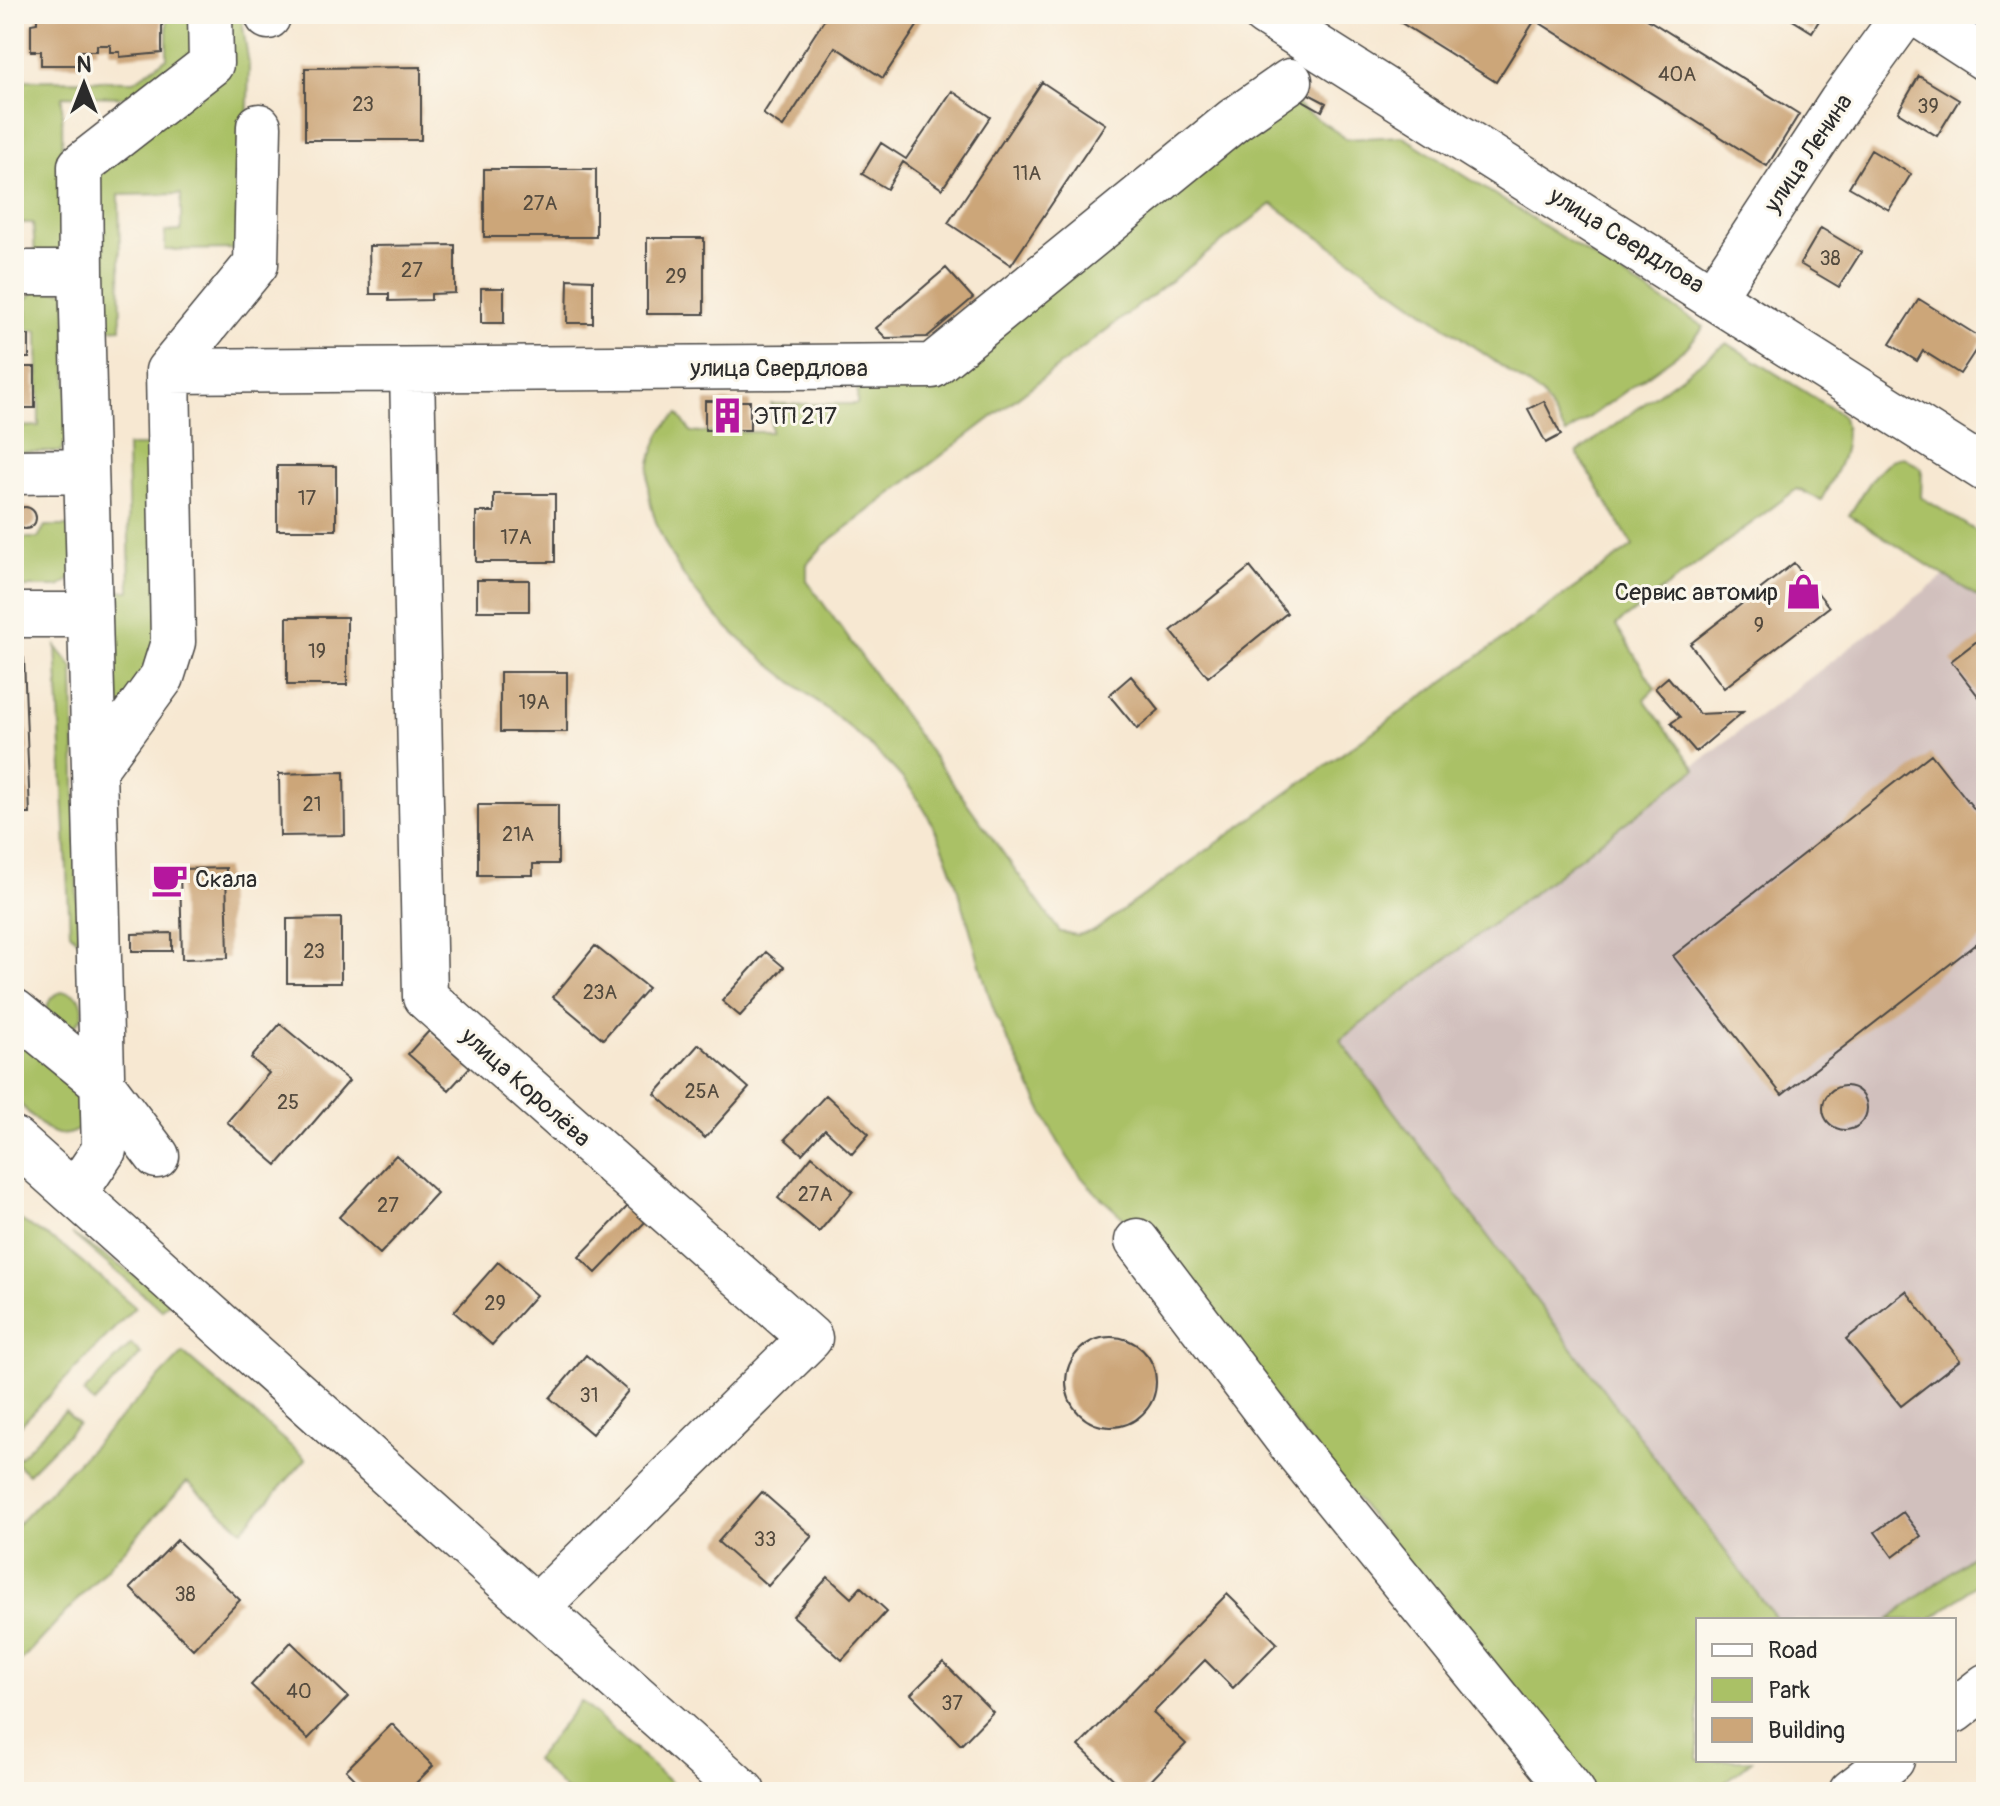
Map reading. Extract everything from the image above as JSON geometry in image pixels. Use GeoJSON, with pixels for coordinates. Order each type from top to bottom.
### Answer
{"type":"FeatureCollection","features":[{"type":"Feature","properties":{"kind":"street"},"geometry":{"type":"LineString","coordinates":[[75,1193],[104,1150],[88,615],[80,166],[211,64],[210,14]]}},
{"type":"Feature","properties":{"kind":"street","name":"улица Свердлова"},"geometry":{"type":"LineString","coordinates":[[1265,14],[1714,295],[1986,470]]}},
{"type":"Feature","properties":{"kind":"street","name":"улица Ленина"},"geometry":{"type":"LineString","coordinates":[[1714,295],[1841,102],[1905,14]]}},
{"type":"Feature","properties":{"kind":"street"},"geometry":{"type":"LineString","coordinates":[[1917,14],[1986,59]]}},
{"type":"Feature","properties":{"kind":"street","name":"улица Свердлова"},"geometry":{"type":"LineString","coordinates":[[168,371],[932,366],[1234,120],[1290,81]]}},
{"type":"Feature","properties":{"kind":"street"},"geometry":{"type":"LineString","coordinates":[[95,769],[162,677],[173,642],[168,371],[256,264],[259,126]]}},
{"type":"Feature","properties":{"kind":"street"},"geometry":{"type":"LineString","coordinates":[[14,273],[81,273]]}},
{"type":"Feature","properties":{"kind":"street","name":"улица Королёва"},"geometry":{"type":"LineString","coordinates":[[412,370],[425,997],[810,1338],[537,1607]]}},
{"type":"Feature","properties":{"kind":"street"},"geometry":{"type":"LineString","coordinates":[[14,472],[86,471]]}},
{"type":"Feature","properties":{"kind":"street"},"geometry":{"type":"LineString","coordinates":[[14,615],[88,615]]}},
{"type":"Feature","properties":{"kind":"street"},"geometry":{"type":"LineString","coordinates":[[14,1011],[100,1081],[157,1156]]}},
{"type":"Feature","properties":{"kind":"street"},"geometry":{"type":"LineString","coordinates":[[17,1148],[75,1193],[743,1792]]}},
{"type":"Feature","properties":{"kind":"street"},"geometry":{"type":"LineString","coordinates":[[1137,1241],[1289,1442],[1573,1792]]}},
{"type":"Feature","properties":{"kind":"street"},"geometry":{"type":"LineString","coordinates":[[1956,1709],[1986,1686]]}},
{"type":"Feature","properties":{"kind":"street"},"geometry":{"type":"LineString","coordinates":[[1851,1792],[1889,1762]]}},
{"type":"Feature","properties":{"kind":"shaded area"},"geometry":{"type":"Polygon","coordinates":[[[1947,574],[1986,579],[1986,1578],[1935,1618],[1767,1618],[1332,1040],[1947,574]]]}},
{"type":"Feature","properties":{"kind":"green space"},"geometry":{"type":"Polygon","coordinates":[[[14,14],[23,14],[24,80],[134,81],[167,58],[167,14],[198,14],[199,52],[144,97],[62,96],[63,260],[35,254],[33,223],[14,223],[14,14]]]}},
{"type":"Feature","properties":{"kind":"green space"},"geometry":{"type":"Polygon","coordinates":[[[227,14],[241,14],[249,65],[244,249],[165,250],[165,232],[181,231],[181,194],[119,195],[121,328],[101,329],[99,174],[227,14]]]}},
{"type":"Feature","properties":{"kind":"green space"},"geometry":{"type":"Polygon","coordinates":[[[1282,95],[1347,139],[1402,136],[1704,327],[1686,348],[1566,434],[1542,395],[1272,204],[824,545],[807,564],[807,581],[1060,932],[1077,935],[1094,931],[1633,546],[1577,453],[1727,343],[1842,415],[1846,437],[1844,448],[1837,470],[1821,500],[1797,489],[1616,625],[1655,688],[1644,699],[1696,769],[1340,1040],[1775,1618],[1696,1618],[1696,1762],[1750,1762],[1713,1792],[1594,1792],[1140,1233],[1100,1197],[1070,1162],[999,1023],[945,851],[914,794],[863,739],[733,633],[679,569],[659,530],[648,486],[655,445],[667,424],[678,414],[691,432],[771,432],[771,404],[857,404],[858,373],[934,371],[1282,95]]]}},
{"type":"Feature","properties":{"kind":"green space"},"geometry":{"type":"Polygon","coordinates":[[[35,291],[66,291],[68,438],[61,452],[14,452],[14,427],[39,426],[38,331],[27,330],[27,299],[35,291]]]}},
{"type":"Feature","properties":{"kind":"green space"},"geometry":{"type":"Polygon","coordinates":[[[127,446],[157,446],[162,639],[124,713],[108,710],[104,590],[130,591],[127,446]]]}},
{"type":"Feature","properties":{"kind":"green space"},"geometry":{"type":"Polygon","coordinates":[[[1904,457],[1922,469],[1921,497],[1986,537],[1986,602],[1849,515],[1879,471],[1895,459],[1904,457]]]}},
{"type":"Feature","properties":{"kind":"green space"},"geometry":{"type":"Polygon","coordinates":[[[45,526],[75,526],[72,578],[59,587],[14,587],[14,538],[38,538],[45,526]]]}},
{"type":"Feature","properties":{"kind":"green space"},"geometry":{"type":"Polygon","coordinates":[[[56,646],[73,668],[78,941],[70,932],[56,646]]]}},
{"type":"Feature","properties":{"kind":"green space"},"geometry":{"type":"Polygon","coordinates":[[[65,992],[78,997],[83,1010],[78,1023],[65,1028],[52,1023],[47,1010],[52,997],[65,992]]]}},
{"type":"Feature","properties":{"kind":"green space"},"geometry":{"type":"Polygon","coordinates":[[[14,1034],[80,1081],[83,1126],[73,1133],[54,1133],[14,1098],[14,1034]]]}},
{"type":"Feature","properties":{"kind":"green space"},"geometry":{"type":"Polygon","coordinates":[[[14,1216],[66,1248],[135,1307],[14,1432],[14,1216]]]}},
{"type":"Feature","properties":{"kind":"green space"},"geometry":{"type":"Polygon","coordinates":[[[72,1234],[171,1300],[162,1310],[72,1234]]]}},
{"type":"Feature","properties":{"kind":"green space"},"geometry":{"type":"Polygon","coordinates":[[[131,1344],[141,1354],[94,1403],[83,1393],[131,1344]]]}},
{"type":"Feature","properties":{"kind":"green space"},"geometry":{"type":"Polygon","coordinates":[[[183,1353],[306,1459],[242,1530],[187,1482],[14,1668],[14,1528],[183,1353]]]}},
{"type":"Feature","properties":{"kind":"green space"},"geometry":{"type":"Polygon","coordinates":[[[65,1411],[78,1424],[28,1474],[15,1462],[65,1411]]]}},
{"type":"Feature","properties":{"kind":"green space"},"geometry":{"type":"Polygon","coordinates":[[[1986,1545],[1986,1577],[1933,1618],[1891,1618],[1986,1545]]]}},
{"type":"Feature","properties":{"kind":"green space"},"geometry":{"type":"Polygon","coordinates":[[[581,1701],[681,1792],[567,1792],[535,1760],[581,1701]]]}},
{"type":"Feature","properties":{"kind":"building"},"geometry":{"type":"Polygon","coordinates":[[[37,14],[162,14],[162,53],[120,57],[120,52],[110,52],[110,45],[97,45],[97,51],[80,51],[80,65],[41,65],[41,51],[31,51],[31,24],[37,23],[37,14]]]}},
{"type":"Feature","properties":{"kind":"building"},"geometry":{"type":"Polygon","coordinates":[[[828,14],[925,14],[883,78],[835,47],[783,127],[763,114],[828,14]]]}},
{"type":"Feature","properties":{"kind":"building"},"geometry":{"type":"Polygon","coordinates":[[[1387,14],[1639,14],[1799,114],[1767,166],[1535,20],[1496,82],[1387,14]]]}},
{"type":"Feature","properties":{"kind":"building"},"geometry":{"type":"Polygon","coordinates":[[[1783,14],[1823,14],[1812,32],[1783,14]]]}},
{"type":"Feature","properties":{"kind":"building"},"geometry":{"type":"Polygon","coordinates":[[[1970,14],[1986,14],[1986,23],[1970,14]]]}},
{"type":"Feature","properties":{"kind":"building"},"geometry":{"type":"Polygon","coordinates":[[[421,67],[421,140],[305,140],[305,68],[421,67]]]}},
{"type":"Feature","properties":{"kind":"building"},"geometry":{"type":"Polygon","coordinates":[[[1919,76],[1959,100],[1937,136],[1898,112],[1919,76]]]}},
{"type":"Feature","properties":{"kind":"building"},"geometry":{"type":"Polygon","coordinates":[[[1042,82],[1105,124],[1011,265],[948,223],[1042,82]]]}},
{"type":"Feature","properties":{"kind":"building"},"geometry":{"type":"Polygon","coordinates":[[[952,91],[990,117],[942,189],[903,162],[887,189],[862,174],[881,143],[906,159],[952,91]]]}},
{"type":"Feature","properties":{"kind":"building"},"geometry":{"type":"Polygon","coordinates":[[[1303,91],[1326,103],[1322,111],[1299,98],[1303,91]]]}},
{"type":"Feature","properties":{"kind":"building"},"geometry":{"type":"Polygon","coordinates":[[[1871,150],[1911,174],[1889,210],[1849,187],[1871,150]]]}},
{"type":"Feature","properties":{"kind":"building"},"geometry":{"type":"Polygon","coordinates":[[[484,169],[596,169],[596,237],[484,237],[484,169]]]}},
{"type":"Feature","properties":{"kind":"building"},"geometry":{"type":"Polygon","coordinates":[[[1821,228],[1861,252],[1839,287],[1800,264],[1821,228]]]}},
{"type":"Feature","properties":{"kind":"building"},"geometry":{"type":"Polygon","coordinates":[[[647,238],[704,238],[704,314],[647,314],[647,238]]]}},
{"type":"Feature","properties":{"kind":"building"},"geometry":{"type":"Polygon","coordinates":[[[455,245],[455,293],[431,294],[431,300],[389,301],[389,294],[370,294],[369,246],[455,245]]]}},
{"type":"Feature","properties":{"kind":"building"},"geometry":{"type":"Polygon","coordinates":[[[946,268],[973,298],[927,337],[886,338],[876,328],[946,268]]]}},
{"type":"Feature","properties":{"kind":"building"},"geometry":{"type":"Polygon","coordinates":[[[568,279],[593,280],[593,323],[567,323],[568,279]]]}},
{"type":"Feature","properties":{"kind":"building"},"geometry":{"type":"Polygon","coordinates":[[[481,288],[504,288],[504,323],[481,323],[481,288]]]}},
{"type":"Feature","properties":{"kind":"building"},"geometry":{"type":"Polygon","coordinates":[[[1919,299],[1983,339],[1960,374],[1923,351],[1917,361],[1890,344],[1919,299]]]}},
{"type":"Feature","properties":{"kind":"building"},"geometry":{"type":"Polygon","coordinates":[[[14,302],[19,302],[19,328],[14,328],[14,302]]]}},
{"type":"Feature","properties":{"kind":"building"},"geometry":{"type":"Polygon","coordinates":[[[14,335],[29,335],[29,358],[14,358],[14,335]]]}},
{"type":"Feature","properties":{"kind":"building"},"geometry":{"type":"Polygon","coordinates":[[[14,367],[35,367],[35,408],[18,408],[18,414],[14,414],[14,367]]]}},
{"type":"Feature","properties":{"kind":"building","name":"ЭТП 217"},"geometry":{"type":"Polygon","coordinates":[[[705,401],[750,401],[750,430],[705,430],[705,401]]]}},
{"type":"Feature","properties":{"kind":"building"},"geometry":{"type":"Polygon","coordinates":[[[1544,401],[1561,435],[1546,443],[1528,409],[1544,401]]]}},
{"type":"Feature","properties":{"kind":"building"},"geometry":{"type":"Polygon","coordinates":[[[277,466],[336,466],[336,530],[277,530],[277,466]]]}},
{"type":"Feature","properties":{"kind":"building"},"geometry":{"type":"Polygon","coordinates":[[[494,494],[555,494],[555,562],[476,562],[476,512],[494,512],[494,494]]]}},
{"type":"Feature","properties":{"kind":"building"},"geometry":{"type":"Polygon","coordinates":[[[21,507],[29,507],[36,518],[29,529],[21,529],[14,522],[14,514],[21,507]]]}},
{"type":"Feature","properties":{"kind":"building"},"geometry":{"type":"Polygon","coordinates":[[[1794,563],[1829,607],[1724,688],[1690,644],[1794,563]]]}},
{"type":"Feature","properties":{"kind":"building"},"geometry":{"type":"Polygon","coordinates":[[[1250,567],[1287,613],[1208,677],[1171,631],[1250,567]]]}},
{"type":"Feature","properties":{"kind":"building"},"geometry":{"type":"Polygon","coordinates":[[[477,580],[529,580],[529,611],[477,611],[477,580]]]}},
{"type":"Feature","properties":{"kind":"building"},"geometry":{"type":"Polygon","coordinates":[[[287,617],[347,617],[347,685],[287,685],[287,617]]]}},
{"type":"Feature","properties":{"kind":"building"},"geometry":{"type":"Polygon","coordinates":[[[1981,638],[1986,644],[1986,706],[1951,661],[1981,638]]]}},
{"type":"Feature","properties":{"kind":"building"},"geometry":{"type":"Polygon","coordinates":[[[24,658],[30,814],[14,814],[14,659],[24,658]]]}},
{"type":"Feature","properties":{"kind":"building"},"geometry":{"type":"Polygon","coordinates":[[[500,672],[567,672],[567,732],[500,732],[500,672]]]}},
{"type":"Feature","properties":{"kind":"building"},"geometry":{"type":"Polygon","coordinates":[[[1131,676],[1159,710],[1137,729],[1109,695],[1131,676]]]}},
{"type":"Feature","properties":{"kind":"building"},"geometry":{"type":"Polygon","coordinates":[[[1668,677],[1699,714],[1743,712],[1696,752],[1671,723],[1680,717],[1655,688],[1668,677]]]}},
{"type":"Feature","properties":{"kind":"building"},"geometry":{"type":"Polygon","coordinates":[[[1931,754],[1986,824],[1986,936],[1782,1095],[1673,956],[1931,754]]]}},
{"type":"Feature","properties":{"kind":"building"},"geometry":{"type":"Polygon","coordinates":[[[344,772],[345,835],[280,836],[279,774],[344,772]]]}},
{"type":"Feature","properties":{"kind":"building"},"geometry":{"type":"Polygon","coordinates":[[[478,805],[558,805],[558,864],[533,864],[533,875],[478,875],[478,805]]]}},
{"type":"Feature","properties":{"kind":"building"},"geometry":{"type":"Polygon","coordinates":[[[226,868],[228,958],[182,959],[180,869],[226,868]]]}},
{"type":"Feature","properties":{"kind":"building"},"geometry":{"type":"Polygon","coordinates":[[[341,918],[341,983],[287,983],[287,919],[341,918]]]}},
{"type":"Feature","properties":{"kind":"building"},"geometry":{"type":"Polygon","coordinates":[[[172,933],[172,951],[132,951],[132,934],[172,933]]]}},
{"type":"Feature","properties":{"kind":"building"},"geometry":{"type":"Polygon","coordinates":[[[595,946],[648,988],[603,1039],[553,997],[595,946]]]}},
{"type":"Feature","properties":{"kind":"building"},"geometry":{"type":"Polygon","coordinates":[[[766,952],[784,967],[740,1016],[722,1001],[766,952]]]}},
{"type":"Feature","properties":{"kind":"building"},"geometry":{"type":"Polygon","coordinates":[[[280,1024],[349,1081],[277,1165],[227,1122],[269,1073],[251,1058],[280,1024]]]}},
{"type":"Feature","properties":{"kind":"building"},"geometry":{"type":"Polygon","coordinates":[[[429,1031],[470,1067],[449,1090],[408,1054],[429,1031]]]}},
{"type":"Feature","properties":{"kind":"building"},"geometry":{"type":"Polygon","coordinates":[[[699,1044],[749,1088],[705,1138],[655,1094],[699,1044]]]}},
{"type":"Feature","properties":{"kind":"building"},"geometry":{"type":"Polygon","coordinates":[[[1845,1086],[1861,1092],[1867,1108],[1861,1124],[1845,1130],[1829,1124],[1823,1108],[1829,1092],[1845,1086]]]}},
{"type":"Feature","properties":{"kind":"building"},"geometry":{"type":"Polygon","coordinates":[[[826,1095],[869,1134],[852,1154],[825,1129],[802,1154],[785,1139],[826,1095]]]}},
{"type":"Feature","properties":{"kind":"building"},"geometry":{"type":"Polygon","coordinates":[[[396,1155],[437,1193],[380,1254],[339,1217],[396,1155]]]}},
{"type":"Feature","properties":{"kind":"building"},"geometry":{"type":"Polygon","coordinates":[[[812,1156],[853,1191],[819,1232],[778,1198],[812,1156]]]}},
{"type":"Feature","properties":{"kind":"building"},"geometry":{"type":"Polygon","coordinates":[[[628,1206],[645,1222],[596,1273],[579,1257],[628,1206]]]}},
{"type":"Feature","properties":{"kind":"building"},"geometry":{"type":"Polygon","coordinates":[[[498,1262],[536,1295],[492,1345],[454,1312],[498,1262]]]}},
{"type":"Feature","properties":{"kind":"building"},"geometry":{"type":"Polygon","coordinates":[[[1906,1291],[1960,1360],[1901,1406],[1846,1339],[1906,1291]]]}},
{"type":"Feature","properties":{"kind":"building"},"geometry":{"type":"Polygon","coordinates":[[[1111,1337],[1128,1340],[1143,1350],[1153,1365],[1156,1382],[1153,1399],[1143,1414],[1128,1424],[1111,1427],[1094,1424],[1079,1414],[1069,1399],[1066,1382],[1069,1365],[1079,1350],[1094,1340],[1111,1337]]]}},
{"type":"Feature","properties":{"kind":"building"},"geometry":{"type":"Polygon","coordinates":[[[586,1355],[628,1391],[592,1434],[550,1398],[586,1355]]]}},
{"type":"Feature","properties":{"kind":"building"},"geometry":{"type":"Polygon","coordinates":[[[762,1492],[812,1536],[768,1586],[718,1542],[762,1492]]]}},
{"type":"Feature","properties":{"kind":"building"},"geometry":{"type":"Polygon","coordinates":[[[1903,1512],[1921,1536],[1893,1557],[1875,1532],[1903,1512]]]}},
{"type":"Feature","properties":{"kind":"building"},"geometry":{"type":"Polygon","coordinates":[[[177,1540],[240,1600],[193,1649],[130,1588],[177,1540]]]}},
{"type":"Feature","properties":{"kind":"building"},"geometry":{"type":"Polygon","coordinates":[[[828,1577],[851,1598],[861,1587],[887,1611],[842,1660],[793,1616],[828,1577]]]}},
{"type":"Feature","properties":{"kind":"building"},"geometry":{"type":"Polygon","coordinates":[[[1227,1594],[1277,1643],[1233,1688],[1205,1660],[1153,1713],[1186,1744],[1140,1792],[1127,1792],[1079,1746],[1227,1594]]]}},
{"type":"Feature","properties":{"kind":"building"},"geometry":{"type":"Polygon","coordinates":[[[291,1642],[348,1697],[308,1739],[251,1685],[291,1642]]]}},
{"type":"Feature","properties":{"kind":"building"},"geometry":{"type":"Polygon","coordinates":[[[943,1662],[993,1712],[961,1745],[911,1694],[943,1662]]]}},
{"type":"Feature","properties":{"kind":"building"},"geometry":{"type":"Polygon","coordinates":[[[392,1724],[433,1766],[407,1792],[368,1792],[346,1770],[392,1724]]]}},
{"type":"Feature","properties":{"kind":"place","name":"ЭТП 217"},"geometry":{"type":"Point","coordinates":[728,416]}},
{"type":"Feature","properties":{"kind":"place","name":"Сервис автомир"},"geometry":{"type":"Point","coordinates":[1804,592]}},
{"type":"Feature","properties":{"kind":"place","name":"Скала"},"geometry":{"type":"Point","coordinates":[169,879]}}]}
